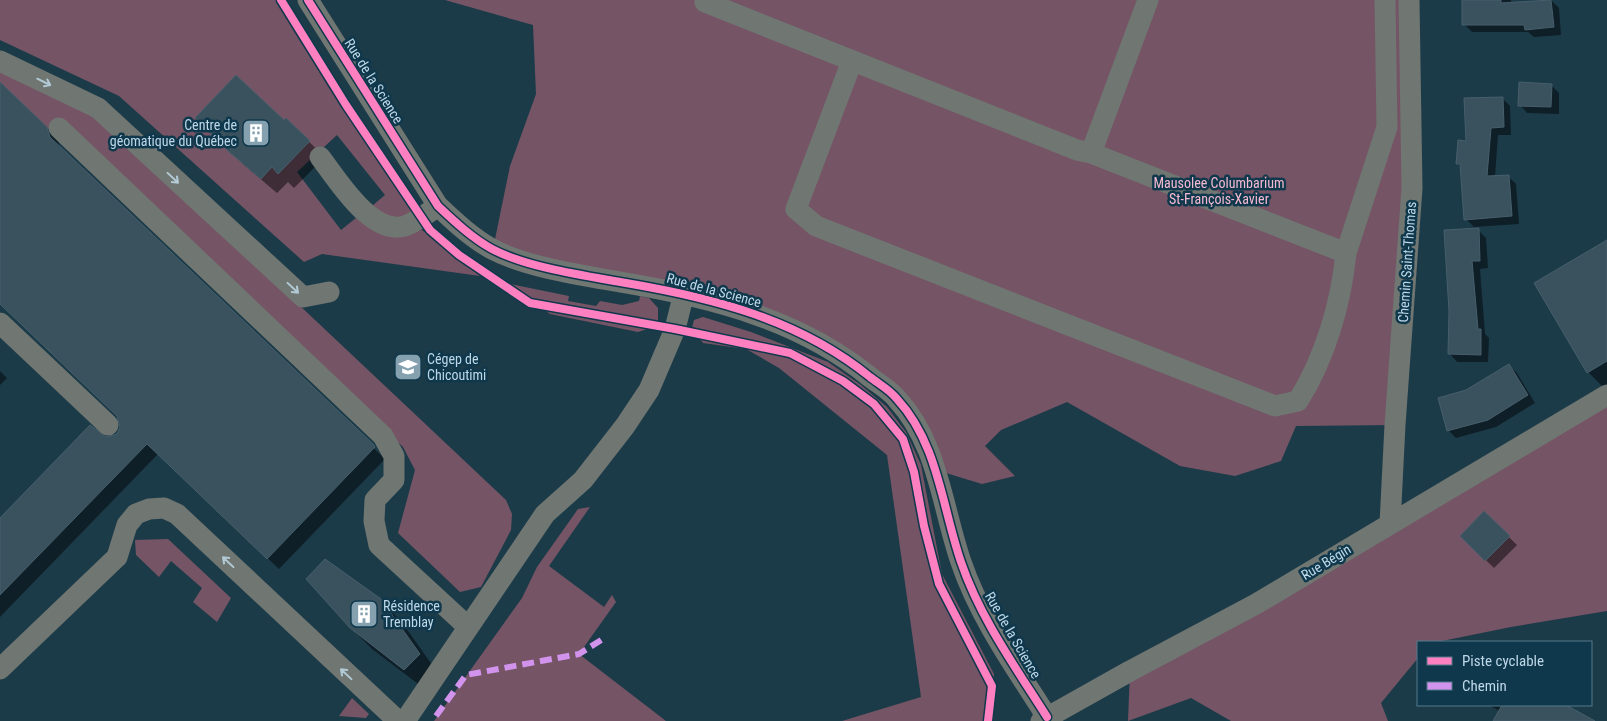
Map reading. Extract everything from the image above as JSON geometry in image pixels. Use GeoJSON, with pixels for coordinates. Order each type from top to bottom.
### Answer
{"type":"FeatureCollection","features":[{"type":"Feature","properties":{"kind":"street","name":"Rue de la Science"},"geometry":{"type":"LineString","coordinates":[[308,0],[438,206],[462,229],[493,250],[535,264],[593,277],[684,293],[751,311],[806,335],[855,365],[897,398],[921,432],[936,470],[961,564],[987,621],[1044,719]]}},
{"type":"Feature","properties":{"kind":"street"},"geometry":{"type":"LineString","coordinates":[[1091,153],[1148,0]]}},
{"type":"Feature","properties":{"kind":"street"},"geometry":{"type":"LineString","coordinates":[[852,61],[796,208],[816,226],[1274,406],[1298,402],[1314,374],[1342,286],[1346,253],[1387,127],[1385,0]]}},
{"type":"Feature","properties":{"kind":"street","name":"Chemin Saint-Thomas"},"geometry":{"type":"LineString","coordinates":[[1390,524],[1412,188],[1409,0]]}},
{"type":"Feature","properties":{"kind":"street"},"geometry":{"type":"LineString","coordinates":[[705,2],[1077,150],[1091,153],[1346,253]]}},
{"type":"Feature","properties":{"kind":"street"},"geometry":{"type":"LineString","coordinates":[[0,61],[98,108],[303,297],[329,292]]}},
{"type":"Feature","properties":{"kind":"street"},"geometry":{"type":"LineString","coordinates":[[59,128],[383,436],[394,456],[394,480],[375,500],[374,521],[378,545],[467,626]]}},
{"type":"Feature","properties":{"kind":"street"},"geometry":{"type":"LineString","coordinates":[[320,157],[360,207],[371,218],[382,224],[394,227],[404,226],[438,206]]}},
{"type":"Feature","properties":{"kind":"street"},"geometry":{"type":"LineString","coordinates":[[405,721],[467,626],[545,514],[583,480],[625,426],[649,390],[675,329],[684,293]]}},
{"type":"Feature","properties":{"kind":"street"},"geometry":{"type":"LineString","coordinates":[[0,323],[108,425]]}},
{"type":"Feature","properties":{"kind":"street","name":"Rue Bégin"},"geometry":{"type":"LineString","coordinates":[[1044,719],[1256,604],[1607,395]]}},
{"type":"Feature","properties":{"kind":"street"},"geometry":{"type":"LineString","coordinates":[[0,669],[117,557],[127,525],[136,514],[149,509],[164,508],[177,514],[390,714]]}},
{"type":"Feature","properties":{"kind":"green space"},"geometry":{"type":"Polygon","coordinates":[[[0,0],[281,0],[416,209],[406,217],[392,220],[372,206],[385,195],[337,135],[297,172],[341,230],[356,218],[372,229],[387,233],[422,230],[480,276],[322,254],[304,262],[119,96],[0,40],[0,0]]]}},
{"type":"Feature","properties":{"kind":"green space","name":"Mausolee Columbarium St-François-Xavier"},"geometry":{"type":"Polygon","coordinates":[[[445,0],[1409,0],[1395,425],[1296,426],[1281,461],[1235,476],[1180,466],[1067,402],[1001,430],[985,446],[1015,476],[982,484],[936,470],[897,398],[806,335],[493,249],[510,166],[536,94],[533,25],[445,0]]]}},
{"type":"Feature","properties":{"kind":"green space"},"geometry":{"type":"Polygon","coordinates":[[[0,72],[105,122],[506,500],[512,514],[511,530],[481,587],[460,592],[398,533],[415,470],[403,447],[59,118],[48,129],[0,83],[0,72]]]}},
{"type":"Feature","properties":{"kind":"green space"},"geometry":{"type":"Polygon","coordinates":[[[510,284],[569,296],[568,301],[596,306],[600,301],[622,305],[639,301],[640,296],[649,298],[658,308],[658,322],[650,328],[638,332],[550,314],[510,284]]]}},
{"type":"Feature","properties":{"kind":"green space"},"geometry":{"type":"Polygon","coordinates":[[[703,317],[751,332],[828,362],[861,385],[887,407],[906,432],[921,465],[942,574],[994,674],[988,721],[842,721],[921,697],[887,455],[779,368],[746,349],[703,343],[692,328],[694,320],[703,317]]]}},
{"type":"Feature","properties":{"kind":"green space"},"geometry":{"type":"Polygon","coordinates":[[[1607,395],[1607,611],[1442,641],[1417,641],[1417,659],[1381,703],[1388,721],[1231,721],[1191,698],[1128,721],[1130,671],[1607,395]]]}},
{"type":"Feature","properties":{"kind":"green space"},"geometry":{"type":"Polygon","coordinates":[[[590,507],[549,566],[604,607],[612,595],[616,602],[579,654],[666,721],[434,721],[522,598],[537,567],[578,509],[590,507]]]}},
{"type":"Feature","properties":{"kind":"green space"},"geometry":{"type":"Polygon","coordinates":[[[168,539],[231,598],[217,622],[193,602],[202,588],[171,561],[159,577],[136,555],[135,540],[168,539]]]}},
{"type":"Feature","properties":{"kind":"green space"},"geometry":{"type":"Polygon","coordinates":[[[352,698],[369,714],[366,718],[339,716],[352,698]]]}},
{"type":"Feature","properties":{"kind":"building"},"geometry":{"type":"Polygon","coordinates":[[[1462,0],[1501,0],[1501,3],[1551,0],[1554,27],[1525,30],[1524,25],[1462,25],[1462,0]]]}},
{"type":"Feature","properties":{"kind":"building","name":"Centre de géomatique du Québec"},"geometry":{"type":"Polygon","coordinates":[[[236,75],[284,120],[286,118],[310,141],[278,174],[272,167],[261,179],[228,151],[195,118],[236,75]]]}},
{"type":"Feature","properties":{"kind":"building"},"geometry":{"type":"Polygon","coordinates":[[[0,82],[47,127],[50,137],[375,447],[267,559],[147,444],[0,595],[0,518],[90,425],[106,437],[117,434],[120,427],[117,416],[0,304],[0,82]]]}},
{"type":"Feature","properties":{"kind":"building"},"geometry":{"type":"Polygon","coordinates":[[[1519,82],[1552,84],[1551,107],[1518,106],[1519,82]]]}},
{"type":"Feature","properties":{"kind":"building"},"geometry":{"type":"Polygon","coordinates":[[[1503,97],[1504,127],[1491,128],[1487,176],[1509,175],[1512,216],[1464,220],[1460,164],[1456,164],[1458,140],[1466,141],[1464,98],[1503,97]]]}},
{"type":"Feature","properties":{"kind":"building"},"geometry":{"type":"Polygon","coordinates":[[[1479,228],[1480,261],[1472,261],[1478,329],[1481,329],[1481,355],[1448,354],[1449,311],[1444,230],[1479,228]]]}},
{"type":"Feature","properties":{"kind":"building"},"geometry":{"type":"Polygon","coordinates":[[[1607,240],[1607,361],[1587,373],[1534,283],[1607,240]]]}},
{"type":"Feature","properties":{"kind":"building"},"geometry":{"type":"Polygon","coordinates":[[[1509,364],[1528,395],[1488,420],[1447,431],[1438,398],[1466,390],[1509,364]]]}},
{"type":"Feature","properties":{"kind":"building"},"geometry":{"type":"Polygon","coordinates":[[[1484,511],[1510,536],[1485,561],[1460,536],[1484,511]]]}},
{"type":"Feature","properties":{"kind":"building","name":"Résidence Tremblay"},"geometry":{"type":"Polygon","coordinates":[[[325,559],[381,599],[420,654],[404,670],[350,628],[306,579],[325,559]]]}},
{"type":"Feature","properties":{"kind":"building"},"geometry":{"type":"Polygon","coordinates":[[[1501,706],[1568,706],[1595,721],[1493,721],[1501,706]]]}},
{"type":"Feature","properties":{"kind":"marked path"},"geometry":{"type":"LineString","coordinates":[[436,716],[466,675],[579,654],[606,637]]}},
{"type":"Feature","properties":{"kind":"cycle path"},"geometry":{"type":"LineString","coordinates":[[281,0],[346,105],[430,230],[459,255],[530,303],[675,329],[790,353],[843,381],[874,404],[903,439],[914,472],[924,526],[939,584],[992,686],[988,721]]}},
{"type":"Feature","properties":{"kind":"cycle path"},"geometry":{"type":"LineString","coordinates":[[308,0],[438,206],[478,240],[506,256],[540,266],[691,296],[755,314],[815,340],[843,357],[894,396],[911,416],[922,435],[937,476],[954,541],[978,603],[988,623],[1047,717]]}},
{"type":"Feature","properties":{"kind":"place","name":"Centre de géomatique du Québec"},"geometry":{"type":"Point","coordinates":[256,133]}},
{"type":"Feature","properties":{"kind":"place","name":"Cégep de Chicoutimi"},"geometry":{"type":"Point","coordinates":[408,367]}},
{"type":"Feature","properties":{"kind":"place","name":"Résidence Tremblay"},"geometry":{"type":"Point","coordinates":[364,614]}}]}
